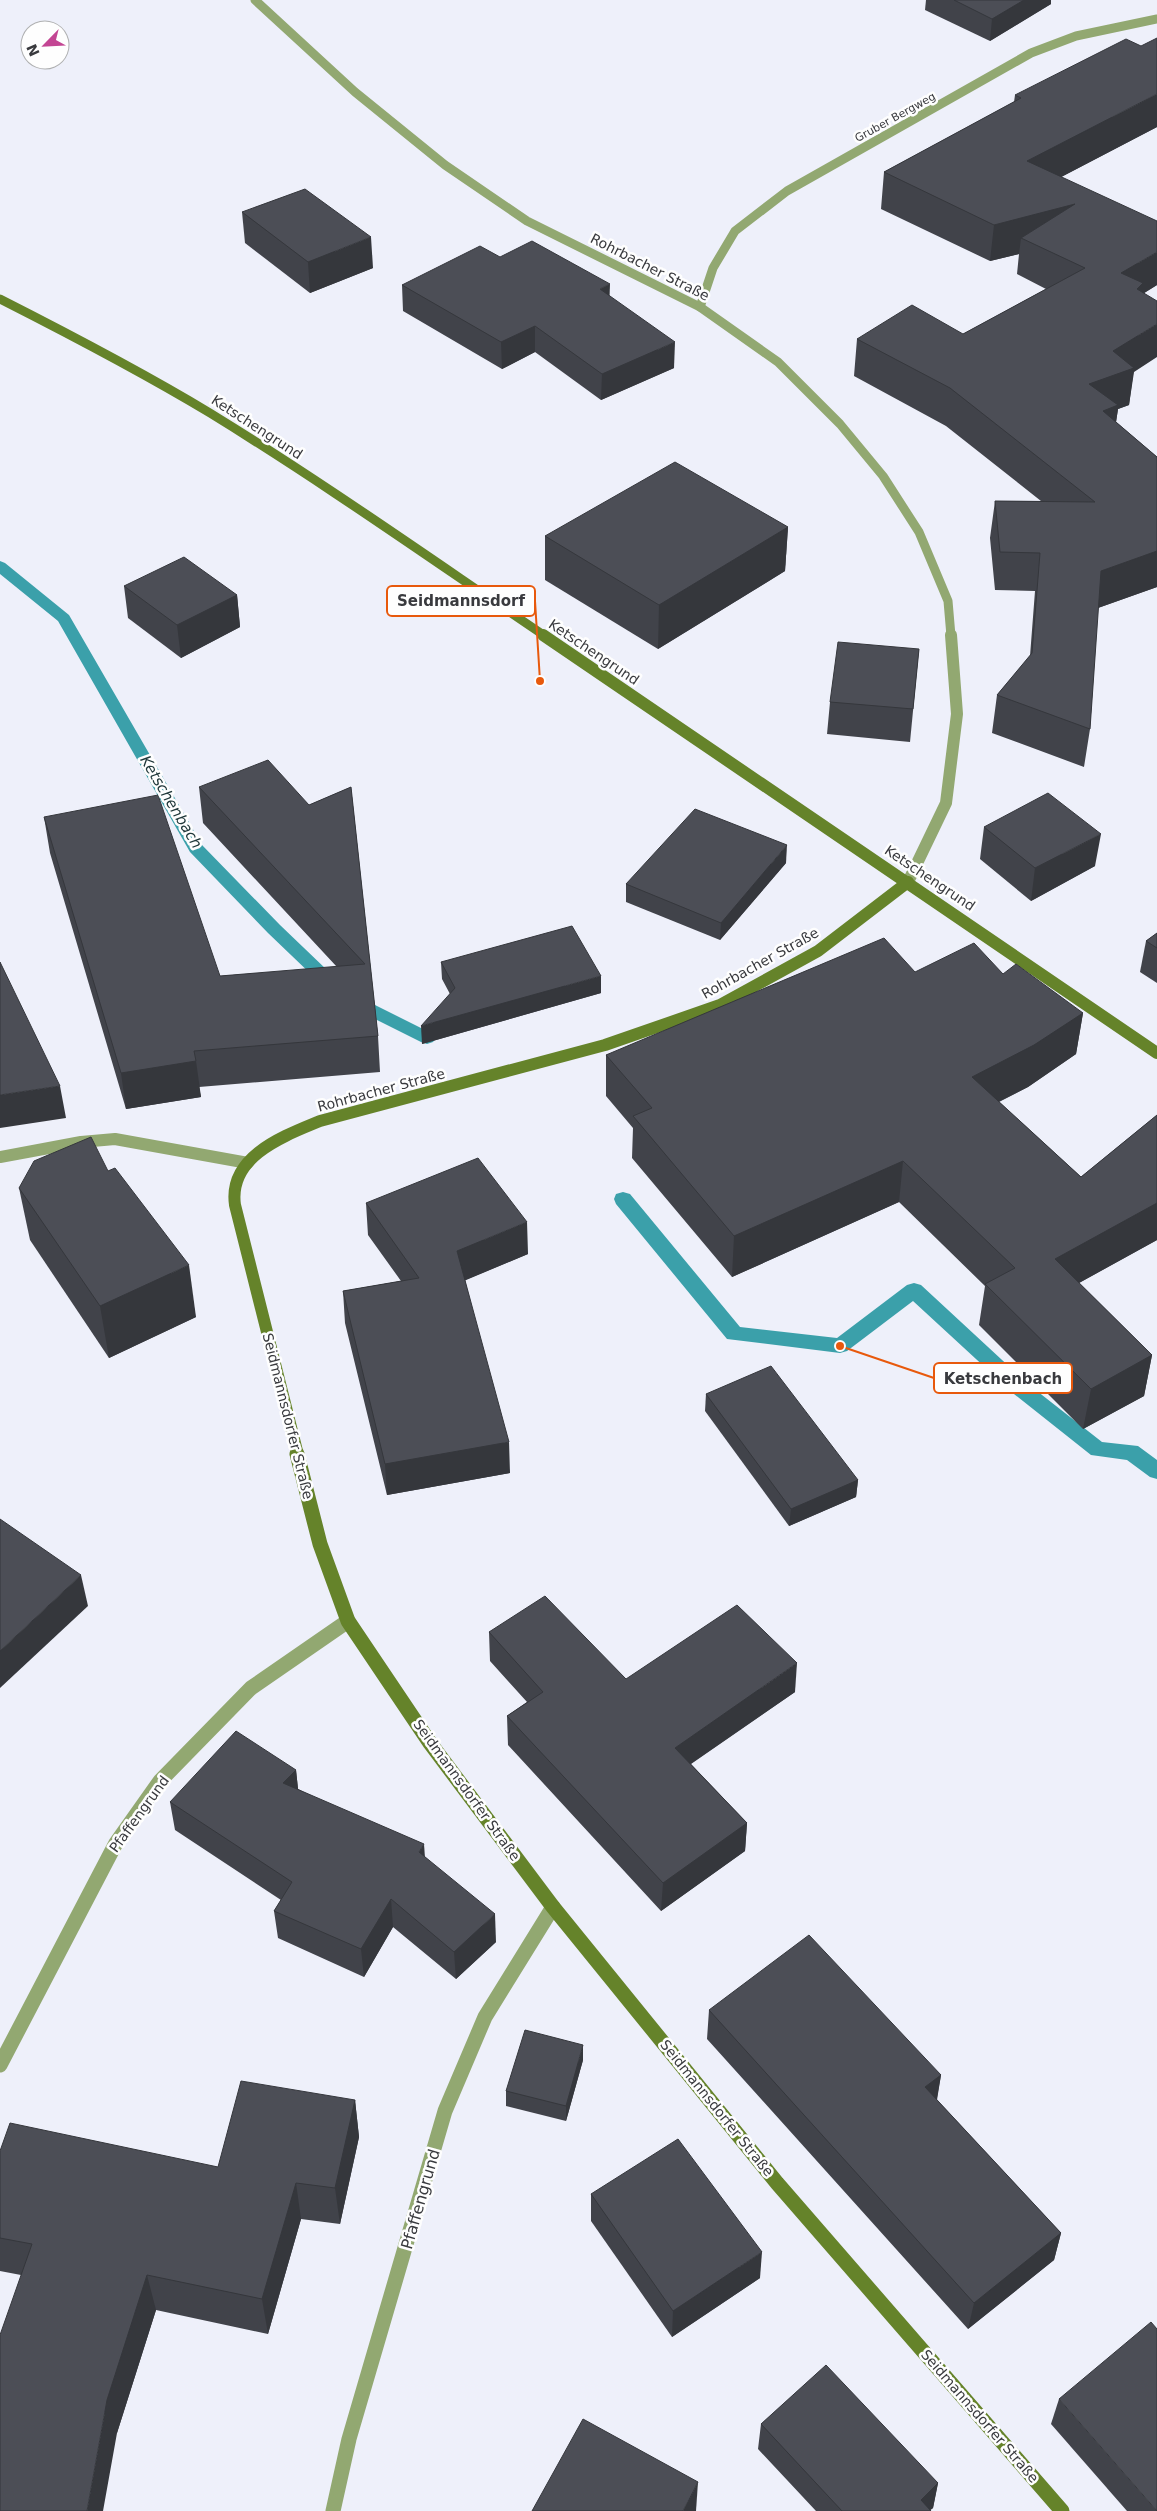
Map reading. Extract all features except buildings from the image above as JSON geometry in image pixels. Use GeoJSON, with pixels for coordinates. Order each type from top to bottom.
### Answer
{"type":"FeatureCollection","features":[{"type":"Feature","properties":{"kind":"street","name":"Rohrbacher Straße"},"geometry":{"type":"LineString","coordinates":[[248,1163],[258,1151],[277,1140],[320,1121],[605,1045],[720,1005],[818,952],[908,882],[946,803],[957,714],[948,601],[919,532],[883,476],[840,424],[778,362],[700,307],[527,221],[444,164],[355,92],[255,0]]}},
{"type":"Feature","properties":{"kind":"street","name":"Gruber Bergweg"},"geometry":{"type":"LineString","coordinates":[[700,307],[713,268],[735,231],[787,191],[1031,53],[1076,36],[1157,19]]}},
{"type":"Feature","properties":{"kind":"street","name":"Ketschengrund"},"geometry":{"type":"LineString","coordinates":[[0,299],[109,353],[174,391],[377,522],[1157,1053]]}},
{"type":"Feature","properties":{"kind":"street"},"geometry":{"type":"LineString","coordinates":[[0,1157],[81,1142],[115,1139],[248,1163]]}},
{"type":"Feature","properties":{"kind":"street","name":"Seidmannsdorfer Straße"},"geometry":{"type":"LineString","coordinates":[[248,1163],[238,1177],[234,1195],[239,1224],[320,1544],[348,1621],[430,1743],[553,1907],[777,2183],[1062,2511]]}},
{"type":"Feature","properties":{"kind":"street","name":"Pfaffengrund"},"geometry":{"type":"LineString","coordinates":[[0,2065],[116,1843],[160,1781],[251,1688],[348,1621]]}},
{"type":"Feature","properties":{"kind":"street","name":"Pfaffengrund"},"geometry":{"type":"LineString","coordinates":[[333,2511],[349,2438],[445,2111],[485,2017],[553,1907]]}},
{"type":"Feature","properties":{"kind":"waterway","name":"Ketschenbach"},"geometry":{"type":"LineString","coordinates":[[0,566],[64,618],[196,848],[274,929],[345,997],[427,1038]]}},
{"type":"Feature","properties":{"kind":"waterway","name":"Ketschenbach"},"geometry":{"type":"LineString","coordinates":[[623,1199],[734,1334],[840,1346],[914,1290],[1021,1389],[1098,1450],[1131,1452],[1157,1471]]}},
{"type":"Feature","properties":{"kind":"place","name":"Seidmannsdorf"},"geometry":{"type":"Point","coordinates":[540,681]}},
{"type":"Feature","properties":{"kind":"place","name":"Ketschenbach"},"geometry":{"type":"Point","coordinates":[840,1346]}}]}
